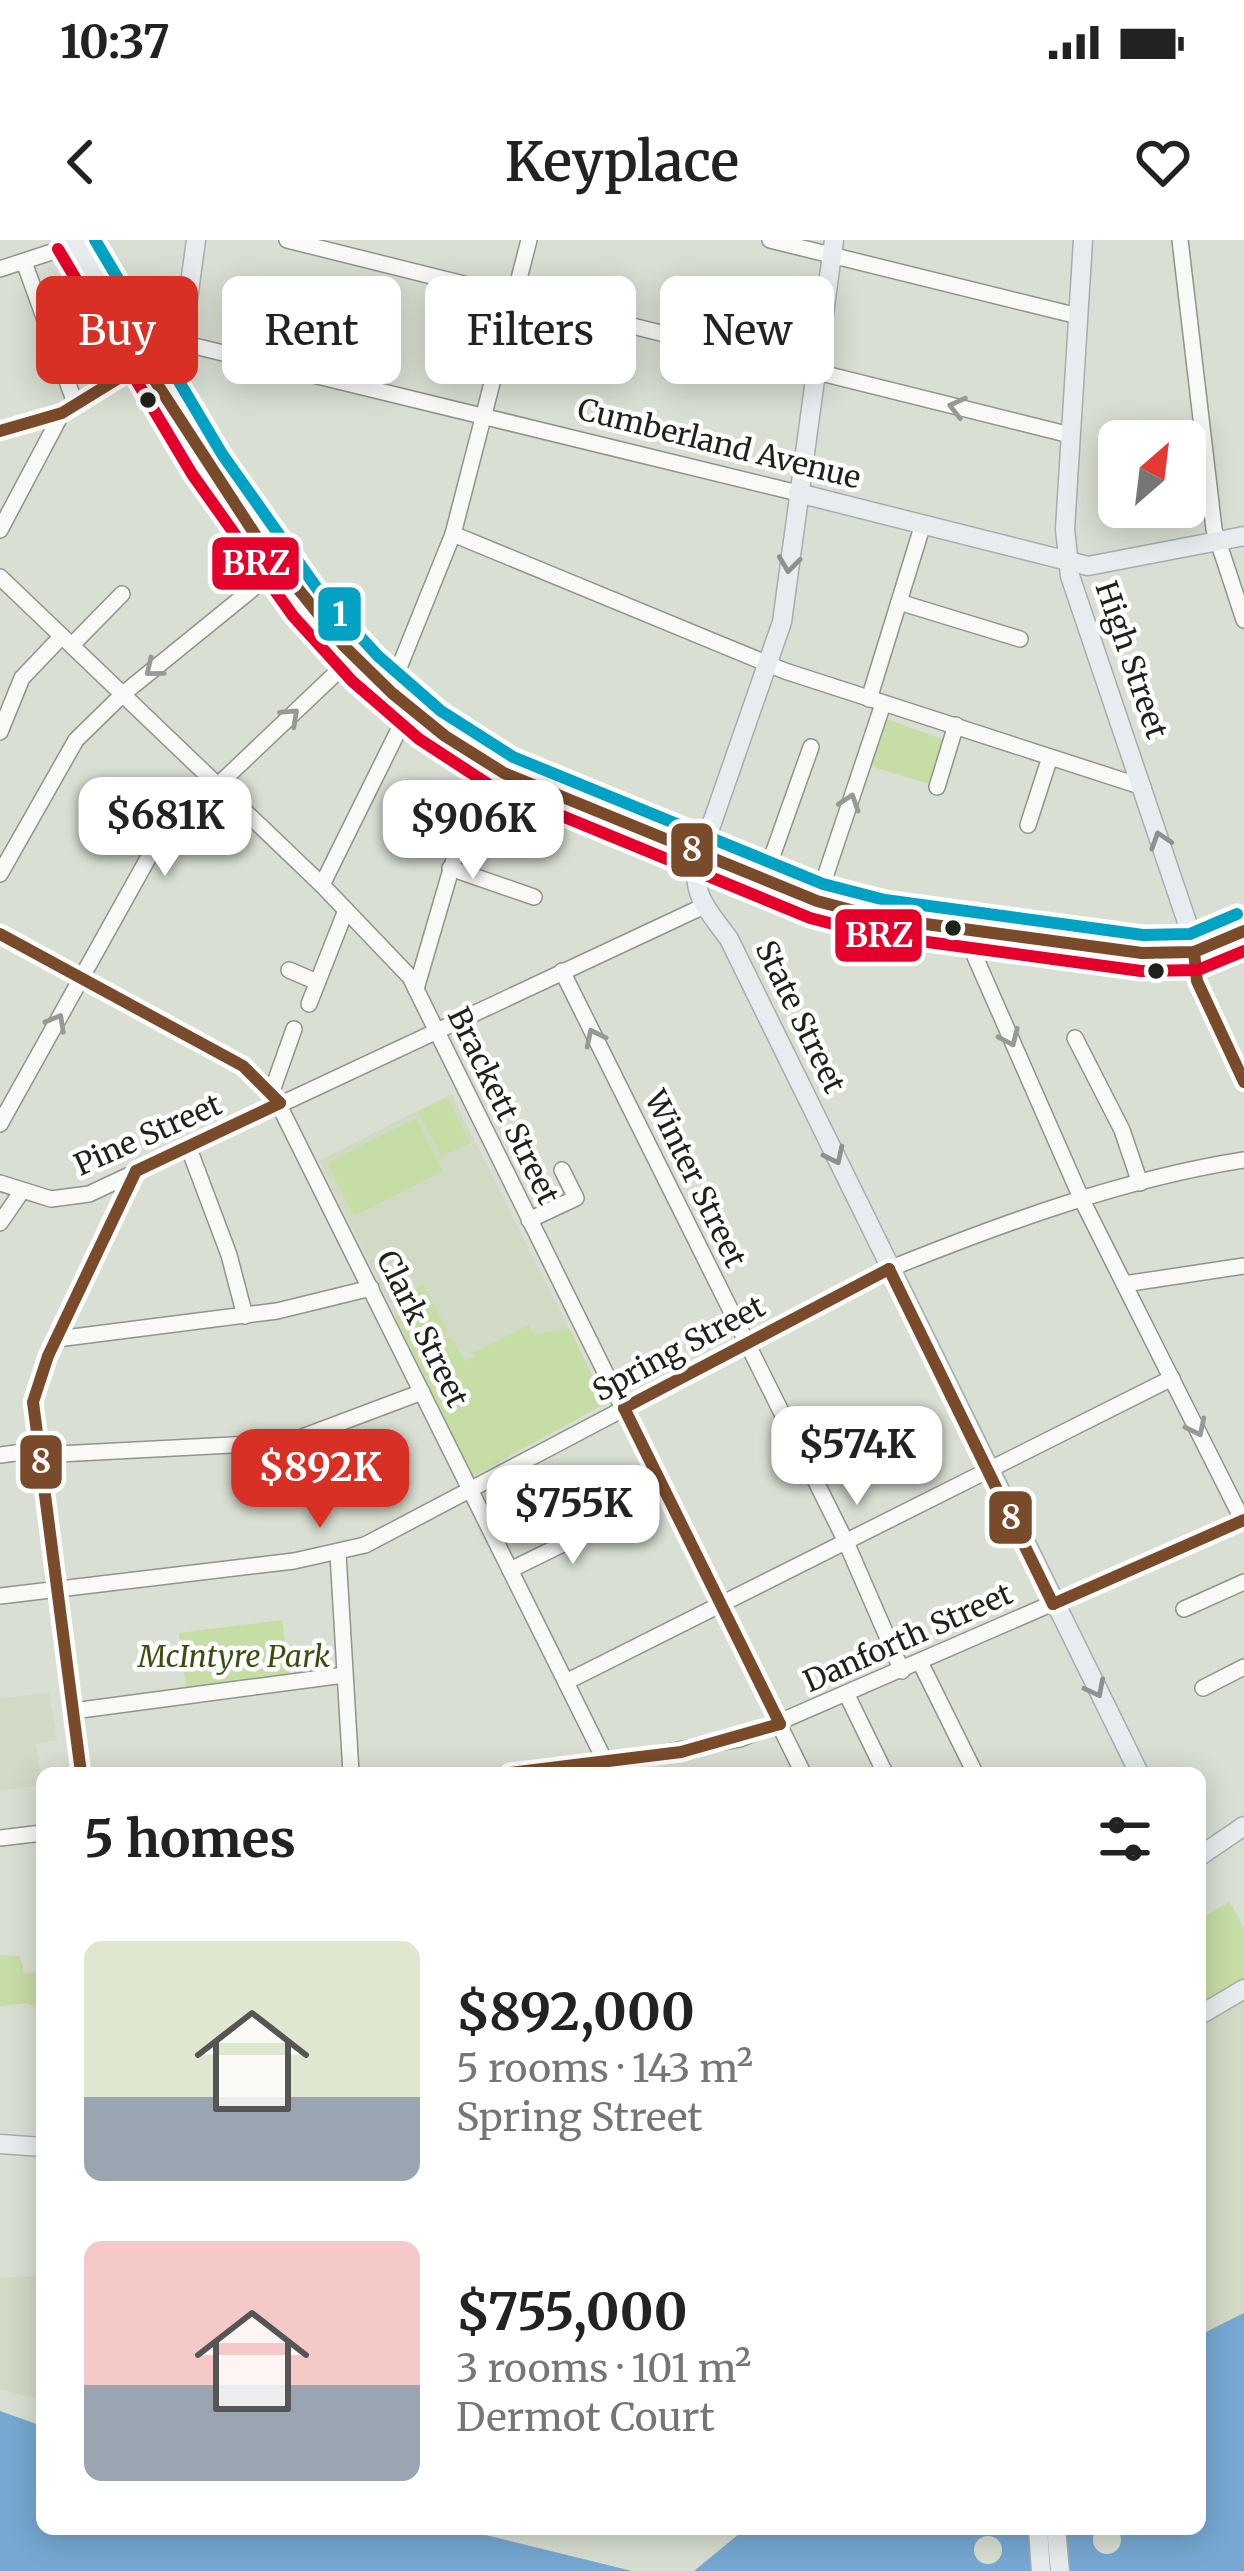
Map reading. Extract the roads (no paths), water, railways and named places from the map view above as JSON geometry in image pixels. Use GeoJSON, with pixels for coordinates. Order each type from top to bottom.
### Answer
{"type":"FeatureCollection","features":[{"type":"Feature","properties":{"kind":"main road"},"geometry":{"type":"LineString","coordinates":[[191,276],[196,240]]}},
{"type":"Feature","properties":{"kind":"main road","name":"High Street"},"geometry":{"type":"LineString","coordinates":[[1083,240],[1067,561],[1143,787],[1194,952],[1197,981],[1244,1082]]}},
{"type":"Feature","properties":{"kind":"main road"},"geometry":{"type":"LineString","coordinates":[[75,242],[94,276]]}},
{"type":"Feature","properties":{"kind":"main road"},"geometry":{"type":"LineString","coordinates":[[157,384],[277,569],[390,690],[483,760],[518,780],[817,901],[865,915],[1142,953],[1194,952],[1244,931]]}},
{"type":"Feature","properties":{"kind":"main road"},"geometry":{"type":"LineString","coordinates":[[704,906],[695,887],[701,854],[782,622],[812,384]]}},
{"type":"Feature","properties":{"kind":"main road","name":"Cumberland Avenue"},"geometry":{"type":"LineString","coordinates":[[798,493],[1088,566],[1244,536]]}},
{"type":"Feature","properties":{"kind":"main road","name":"State Street"},"geometry":{"type":"LineString","coordinates":[[704,906],[729,939],[1136,1767]]}},
{"type":"Feature","properties":{"kind":"main road"},"geometry":{"type":"LineString","coordinates":[[1206,1853],[1244,1826]]}},
{"type":"Feature","properties":{"kind":"main road"},"geometry":{"type":"LineString","coordinates":[[1206,2011],[1244,1989]]}},
{"type":"Feature","properties":{"kind":"main road"},"geometry":{"type":"LineString","coordinates":[[0,2144],[36,2147]]}},
{"type":"Feature","properties":{"kind":"main road"},"geometry":{"type":"LineString","coordinates":[[1038,2535],[1041,2571]]}},
{"type":"Feature","properties":{"kind":"main road"},"geometry":{"type":"LineString","coordinates":[[1057,2535],[1060,2571]]}},
{"type":"Feature","properties":{"kind":"street"},"geometry":{"type":"LineString","coordinates":[[286,240],[431,276]]}},
{"type":"Feature","properties":{"kind":"street"},"geometry":{"type":"LineString","coordinates":[[521,276],[530,240]]}},
{"type":"Feature","properties":{"kind":"street"},"geometry":{"type":"LineString","coordinates":[[770,240],[833,248],[1078,316]]}},
{"type":"Feature","properties":{"kind":"street"},"geometry":{"type":"LineString","coordinates":[[1180,240],[1218,542],[1244,620]]}},
{"type":"Feature","properties":{"kind":"street"},"geometry":{"type":"LineString","coordinates":[[0,269],[75,242]]}},
{"type":"Feature","properties":{"kind":"street"},"geometry":{"type":"LineString","coordinates":[[0,530],[68,408],[24,262]]}},
{"type":"Feature","properties":{"kind":"street","name":"Cumberland Avenue"},"geometry":{"type":"LineString","coordinates":[[198,347],[798,493]]}},
{"type":"Feature","properties":{"kind":"street"},"geometry":{"type":"LineString","coordinates":[[834,376],[1070,435]]}},
{"type":"Feature","properties":{"kind":"street"},"geometry":{"type":"LineString","coordinates":[[0,431],[68,408],[108,384]]}},
{"type":"Feature","properties":{"kind":"street"},"geometry":{"type":"LineString","coordinates":[[390,690],[453,534],[493,384]]}},
{"type":"Feature","properties":{"kind":"street"},"geometry":{"type":"LineString","coordinates":[[817,901],[923,524]]}},
{"type":"Feature","properties":{"kind":"street"},"geometry":{"type":"LineString","coordinates":[[453,534],[768,664],[1143,787]]}},
{"type":"Feature","properties":{"kind":"street"},"geometry":{"type":"LineString","coordinates":[[0,874],[76,740],[123,694],[277,569]]}},
{"type":"Feature","properties":{"kind":"street","name":"Brackett Street"},"geometry":{"type":"LineString","coordinates":[[0,577],[322,885],[410,977],[799,1767]]}},
{"type":"Feature","properties":{"kind":"street"},"geometry":{"type":"LineString","coordinates":[[0,733],[22,678],[122,594]]}},
{"type":"Feature","properties":{"kind":"street"},"geometry":{"type":"LineString","coordinates":[[899,602],[1020,639]]}},
{"type":"Feature","properties":{"kind":"street"},"geometry":{"type":"LineString","coordinates":[[0,1124],[156,844],[356,655]]}},
{"type":"Feature","properties":{"kind":"street"},"geometry":{"type":"LineString","coordinates":[[322,885],[410,707]]}},
{"type":"Feature","properties":{"kind":"street"},"geometry":{"type":"LineString","coordinates":[[937,787],[956,725]]}},
{"type":"Feature","properties":{"kind":"street"},"geometry":{"type":"LineString","coordinates":[[764,879],[811,748]]}},
{"type":"Feature","properties":{"kind":"street"},"geometry":{"type":"LineString","coordinates":[[1028,825],[1050,757]]}},
{"type":"Feature","properties":{"kind":"street"},"geometry":{"type":"LineString","coordinates":[[416,989],[483,760]]}},
{"type":"Feature","properties":{"kind":"street"},"geometry":{"type":"LineString","coordinates":[[450,868],[534,897]]}},
{"type":"Feature","properties":{"kind":"street","name":"Pine Street"},"geometry":{"type":"LineString","coordinates":[[0,1183],[70,1198],[89,1194],[276,1096],[436,1031],[704,906]]}},
{"type":"Feature","properties":{"kind":"street"},"geometry":{"type":"LineString","coordinates":[[309,1004],[346,910]]}},
{"type":"Feature","properties":{"kind":"street"},"geometry":{"type":"LineString","coordinates":[[969,929],[973,952],[1082,1200],[1244,1521]]}},
{"type":"Feature","properties":{"kind":"street"},"geometry":{"type":"LineString","coordinates":[[0,934],[243,1066],[276,1096],[294,1029]]}},
{"type":"Feature","properties":{"kind":"street"},"geometry":{"type":"LineString","coordinates":[[1223,942],[1244,951]]}},
{"type":"Feature","properties":{"kind":"street"},"geometry":{"type":"LineString","coordinates":[[289,970],[317,982]]}},
{"type":"Feature","properties":{"kind":"street","name":"Winter Street"},"geometry":{"type":"LineString","coordinates":[[562,971],[846,1542],[902,1671]]}},
{"type":"Feature","properties":{"kind":"street"},"geometry":{"type":"LineString","coordinates":[[1075,1038],[1122,1130],[1140,1183]]}},
{"type":"Feature","properties":{"kind":"street","name":"Clark Street"},"geometry":{"type":"LineString","coordinates":[[276,1096],[608,1767]]}},
{"type":"Feature","properties":{"kind":"street"},"geometry":{"type":"LineString","coordinates":[[188,1146],[229,1256],[245,1316]]}},
{"type":"Feature","properties":{"kind":"street","name":"Spring Street"},"geometry":{"type":"LineString","coordinates":[[0,1597],[338,1554],[385,1536],[890,1269],[1082,1200],[1244,1160]]}},
{"type":"Feature","properties":{"kind":"street"},"geometry":{"type":"LineString","coordinates":[[529,1220],[575,1198],[562,1170]]}},
{"type":"Feature","properties":{"kind":"street"},"geometry":{"type":"LineString","coordinates":[[80,1767],[33,1402],[57,1339],[136,1171]]}},
{"type":"Feature","properties":{"kind":"street"},"geometry":{"type":"LineString","coordinates":[[0,1222],[22,1191]]}},
{"type":"Feature","properties":{"kind":"street"},"geometry":{"type":"LineString","coordinates":[[1124,1284],[1244,1266]]}},
{"type":"Feature","properties":{"kind":"street"},"geometry":{"type":"LineString","coordinates":[[57,1339],[245,1316],[371,1288]]}},
{"type":"Feature","properties":{"kind":"street"},"geometry":{"type":"LineString","coordinates":[[566,1682],[1172,1378]]}},
{"type":"Feature","properties":{"kind":"street"},"geometry":{"type":"LineString","coordinates":[[0,1455],[289,1442],[422,1392]]}},
{"type":"Feature","properties":{"kind":"street"},"geometry":{"type":"LineString","coordinates":[[510,1570],[614,1519]]}},
{"type":"Feature","properties":{"kind":"street","name":"Danforth Street"},"geometry":{"type":"LineString","coordinates":[[613,1767],[711,1746],[780,1724],[1244,1521]]}},
{"type":"Feature","properties":{"kind":"street"},"geometry":{"type":"LineString","coordinates":[[338,1554],[351,1767]]}},
{"type":"Feature","properties":{"kind":"street"},"geometry":{"type":"LineString","coordinates":[[1184,1609],[1244,1582]]}},
{"type":"Feature","properties":{"kind":"street"},"geometry":{"type":"LineString","coordinates":[[921,1664],[972,1767]]}},
{"type":"Feature","properties":{"kind":"street"},"geometry":{"type":"LineString","coordinates":[[1203,1688],[1244,1667]]}},
{"type":"Feature","properties":{"kind":"street"},"geometry":{"type":"LineString","coordinates":[[73,1711],[344,1675]]}},
{"type":"Feature","properties":{"kind":"street"},"geometry":{"type":"LineString","coordinates":[[847,1695],[882,1767]]}},
{"type":"Feature","properties":{"kind":"street"},"geometry":{"type":"LineString","coordinates":[[0,1838],[36,1834]]}},
{"type":"Feature","properties":{"kind":"water"},"geometry":{"type":"Polygon","coordinates":[[[1244,2313],[1244,2571],[694,2571],[738,2535],[1206,2535],[1206,2332],[1244,2313]]]}},
{"type":"Feature","properties":{"kind":"water"},"geometry":{"type":"Polygon","coordinates":[[[0,2411],[36,2424],[36,2535],[485,2535],[632,2571],[0,2571],[0,2411]]]}},
{"type":"Feature","properties":{"kind":"park label","name":"McIntyre Park"},"geometry":{"type":"Point","coordinates":[234,1657]}}]}
